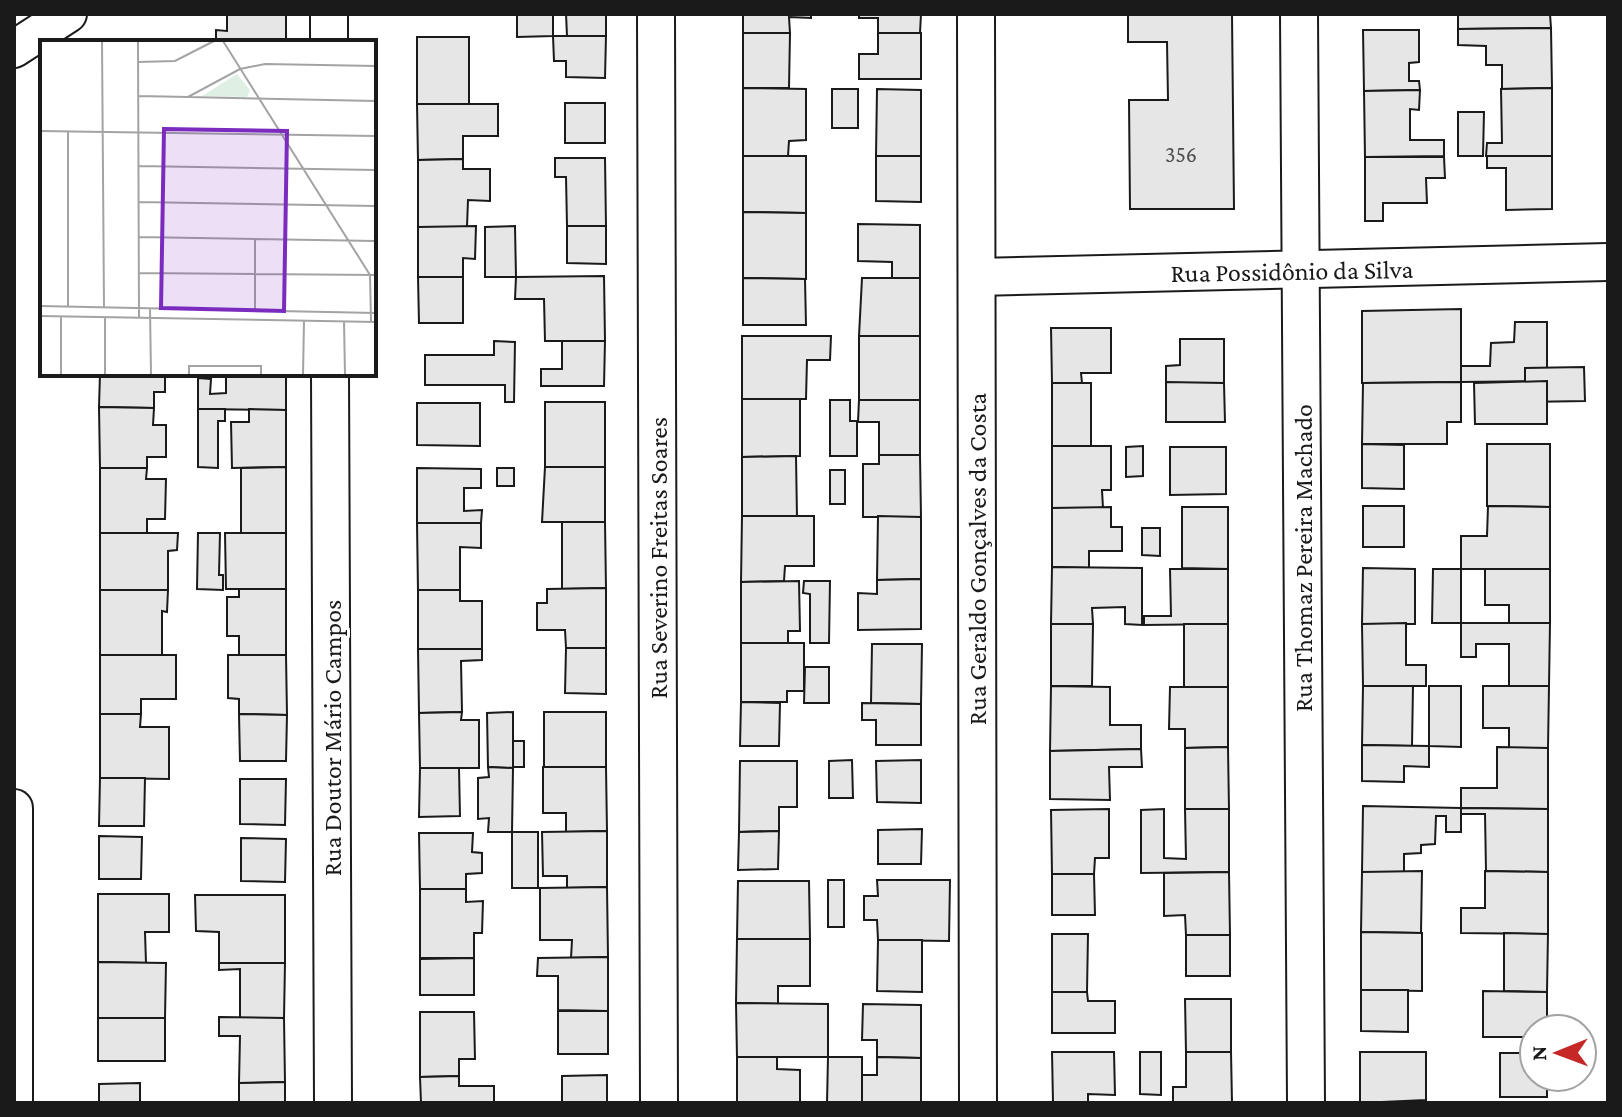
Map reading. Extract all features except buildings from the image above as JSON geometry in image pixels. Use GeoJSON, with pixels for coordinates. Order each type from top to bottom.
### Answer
{"type":"FeatureCollection","features":[{"type":"Feature","properties":{"kind":"street"},"geometry":{"type":"LineString","coordinates":[[14,49],[68,14]]}},
{"type":"Feature","properties":{"kind":"street"},"geometry":{"type":"LineString","coordinates":[[329,14],[329,40]]}},
{"type":"Feature","properties":{"kind":"street","name":"Rua Severino Freitas Soares"},"geometry":{"type":"LineString","coordinates":[[656,14],[659,1103]]}},
{"type":"Feature","properties":{"kind":"street","name":"Rua Geraldo Gonçalves da Costa"},"geometry":{"type":"LineString","coordinates":[[976,14],[978,1103]]}},
{"type":"Feature","properties":{"kind":"street","name":"Rua Thomaz Pereira Machado"},"geometry":{"type":"LineString","coordinates":[[1299,14],[1306,1103]]}},
{"type":"Feature","properties":{"kind":"street","name":"Rua Possidônio da Silva"},"geometry":{"type":"LineString","coordinates":[[977,277],[1302,272],[1608,262]]}},
{"type":"Feature","properties":{"kind":"street","name":"Rua Doutor Mário Campos"},"geometry":{"type":"LineString","coordinates":[[330,376],[333,1103]]}},
{"type":"Feature","properties":{"kind":"street"},"geometry":{"type":"LineString","coordinates":[[14,808],[14,1103]]}}]}
